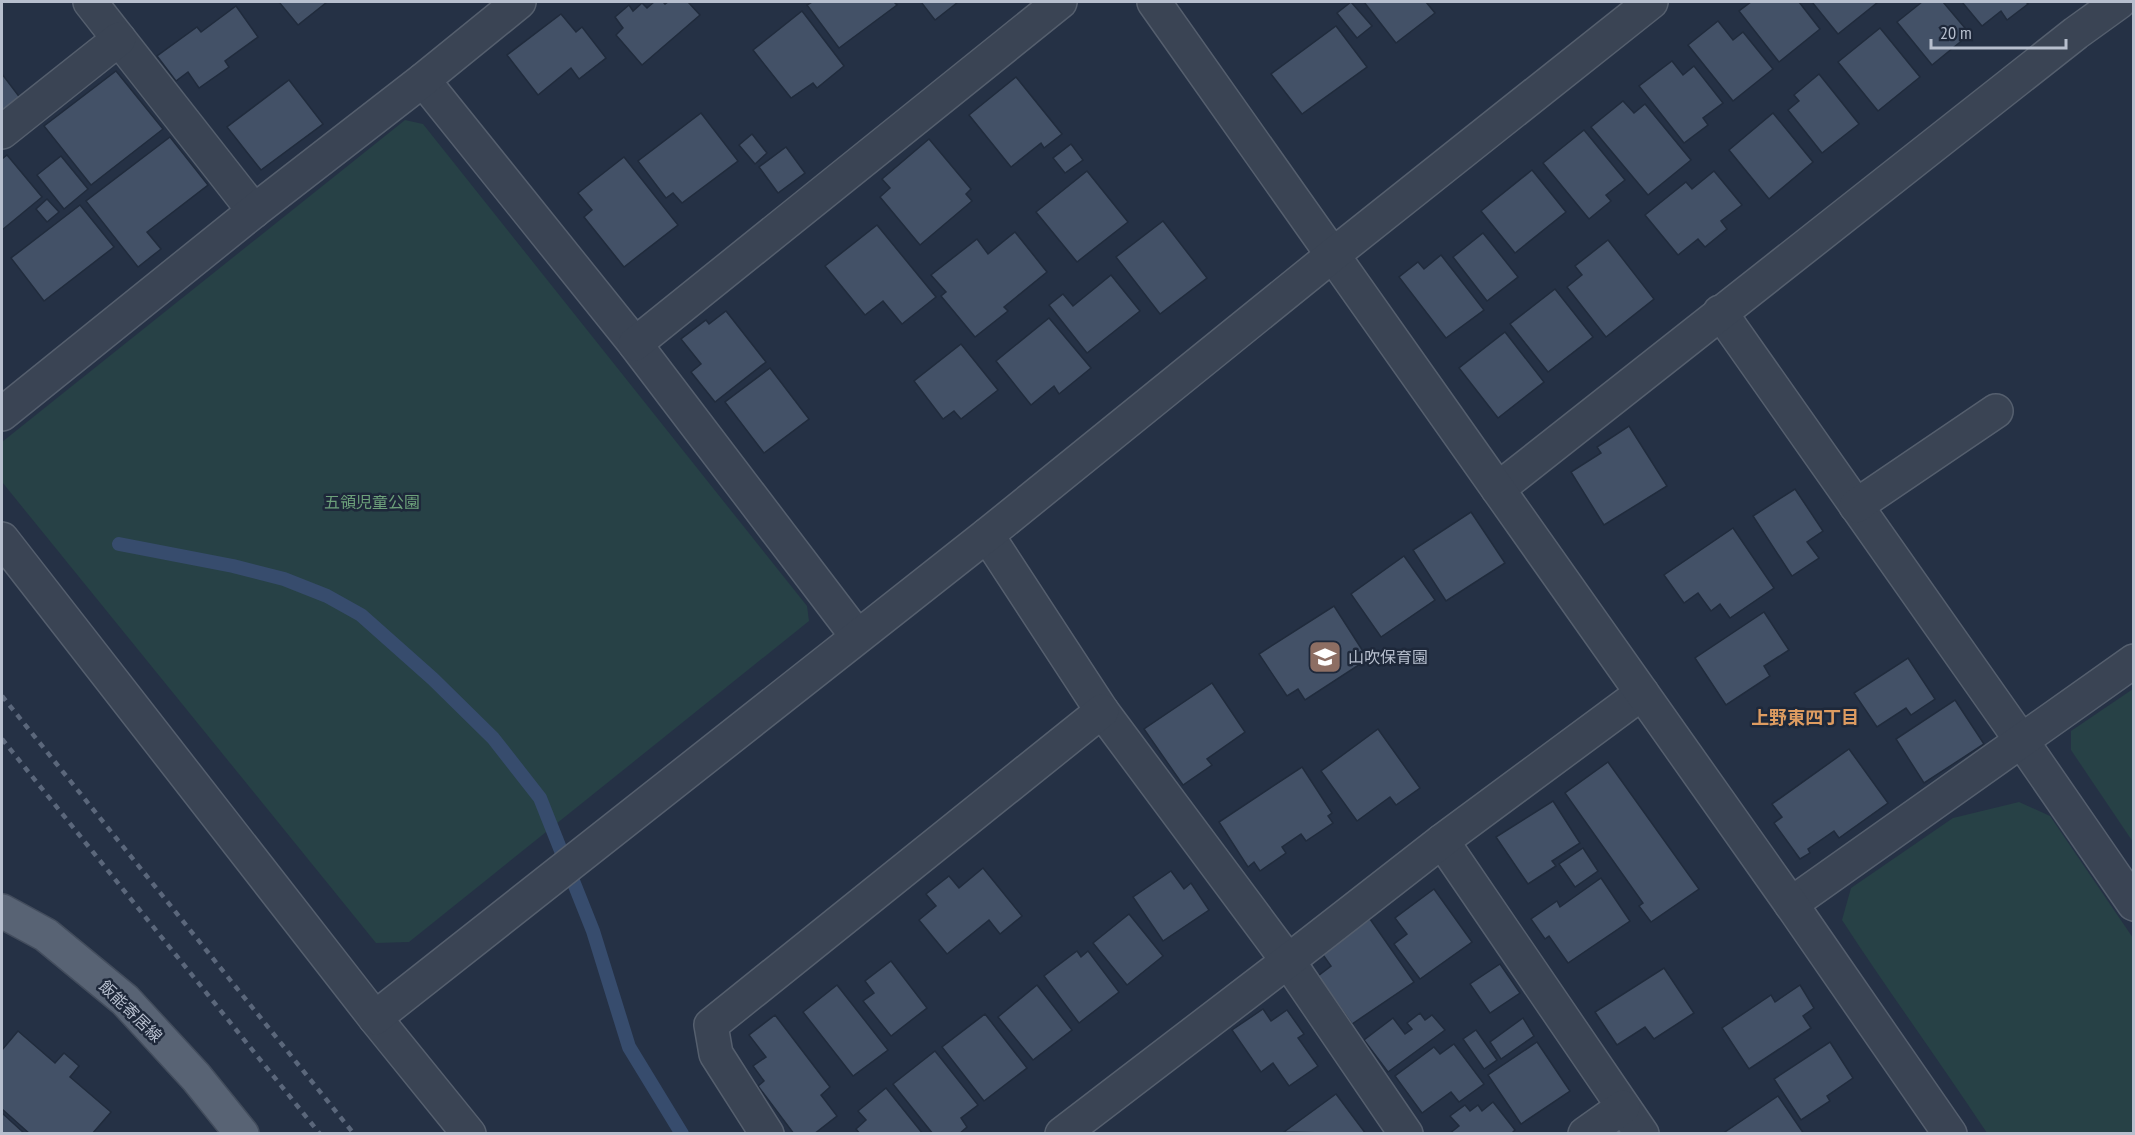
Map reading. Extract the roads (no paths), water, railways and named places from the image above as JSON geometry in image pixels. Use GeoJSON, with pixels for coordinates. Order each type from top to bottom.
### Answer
{"type":"FeatureCollection","features":[{"type":"Feature","properties":{"kind":"main road","name":"飯能寄居線"},"geometry":{"type":"LineString","coordinates":[[2,911],[46,935],[125,1000],[196,1077],[242,1134]]}},
{"type":"Feature","properties":{"kind":"street"},"geometry":{"type":"LineString","coordinates":[[90,2],[254,211]]}},
{"type":"Feature","properties":{"kind":"street"},"geometry":{"type":"LineString","coordinates":[[2,414],[519,2]]}},
{"type":"Feature","properties":{"kind":"street"},"geometry":{"type":"LineString","coordinates":[[635,344],[1060,2]]}},
{"type":"Feature","properties":{"kind":"street"},"geometry":{"type":"LineString","coordinates":[[1154,2],[1334,254],[1950,1134]]}},
{"type":"Feature","properties":{"kind":"street"},"geometry":{"type":"LineString","coordinates":[[375,1018],[987,535],[1334,254],[1651,2]]}},
{"type":"Feature","properties":{"kind":"street"},"geometry":{"type":"LineString","coordinates":[[1498,489],[1720,312],[2119,2]]}},
{"type":"Feature","properties":{"kind":"street"},"geometry":{"type":"LineString","coordinates":[[2,132],[119,39]]}},
{"type":"Feature","properties":{"kind":"street"},"geometry":{"type":"LineString","coordinates":[[423,80],[635,344],[857,636]]}},
{"type":"Feature","properties":{"kind":"street"},"geometry":{"type":"LineString","coordinates":[[1720,312],[2021,740],[2133,904]]}},
{"type":"Feature","properties":{"kind":"street"},"geometry":{"type":"LineString","coordinates":[[1856,506],[1996,411]]}},
{"type":"Feature","properties":{"kind":"street"},"geometry":{"type":"LineString","coordinates":[[987,535],[1102,711],[1288,961],[1406,1134]]}},
{"type":"Feature","properties":{"kind":"street"},"geometry":{"type":"LineString","coordinates":[[2,539],[468,1134]]}},
{"type":"Feature","properties":{"kind":"street"},"geometry":{"type":"LineString","coordinates":[[1791,904],[2133,661]]}},
{"type":"Feature","properties":{"kind":"street"},"geometry":{"type":"LineString","coordinates":[[1080,1128],[1442,841],[1642,693]]}},
{"type":"Feature","properties":{"kind":"street"},"geometry":{"type":"LineString","coordinates":[[767,1134],[716,1054],[711,1025],[1102,711]]}},
{"type":"Feature","properties":{"kind":"street"},"geometry":{"type":"LineString","coordinates":[[1442,841],[1642,1134]]}},
{"type":"Feature","properties":{"kind":"street"},"geometry":{"type":"LineString","coordinates":[[1585,1134],[1623,1107]]}},
{"type":"Feature","properties":{"kind":"waterway"},"geometry":{"type":"LineString","coordinates":[[119,544],[233,566],[284,579],[327,596],[361,615],[433,679],[493,738],[540,798],[593,931],[629,1047],[682,1134]]}},
{"type":"Feature","properties":{"kind":"railway"},"geometry":{"type":"LineString","coordinates":[[2,696],[354,1134]]}},
{"type":"Feature","properties":{"kind":"railway"},"geometry":{"type":"LineString","coordinates":[[2,739],[320,1134]]}},
{"type":"Feature","properties":{"kind":"place","name":"山吹保育園"},"geometry":{"type":"Point","coordinates":[1325,657]}},
{"type":"Feature","properties":{"kind":"district","name":"上野東四丁目"},"geometry":{"type":"Point","coordinates":[1805,717]}},
{"type":"Feature","properties":{"kind":"park label","name":"五領児童公園"},"geometry":{"type":"Point","coordinates":[372,502]}}]}
